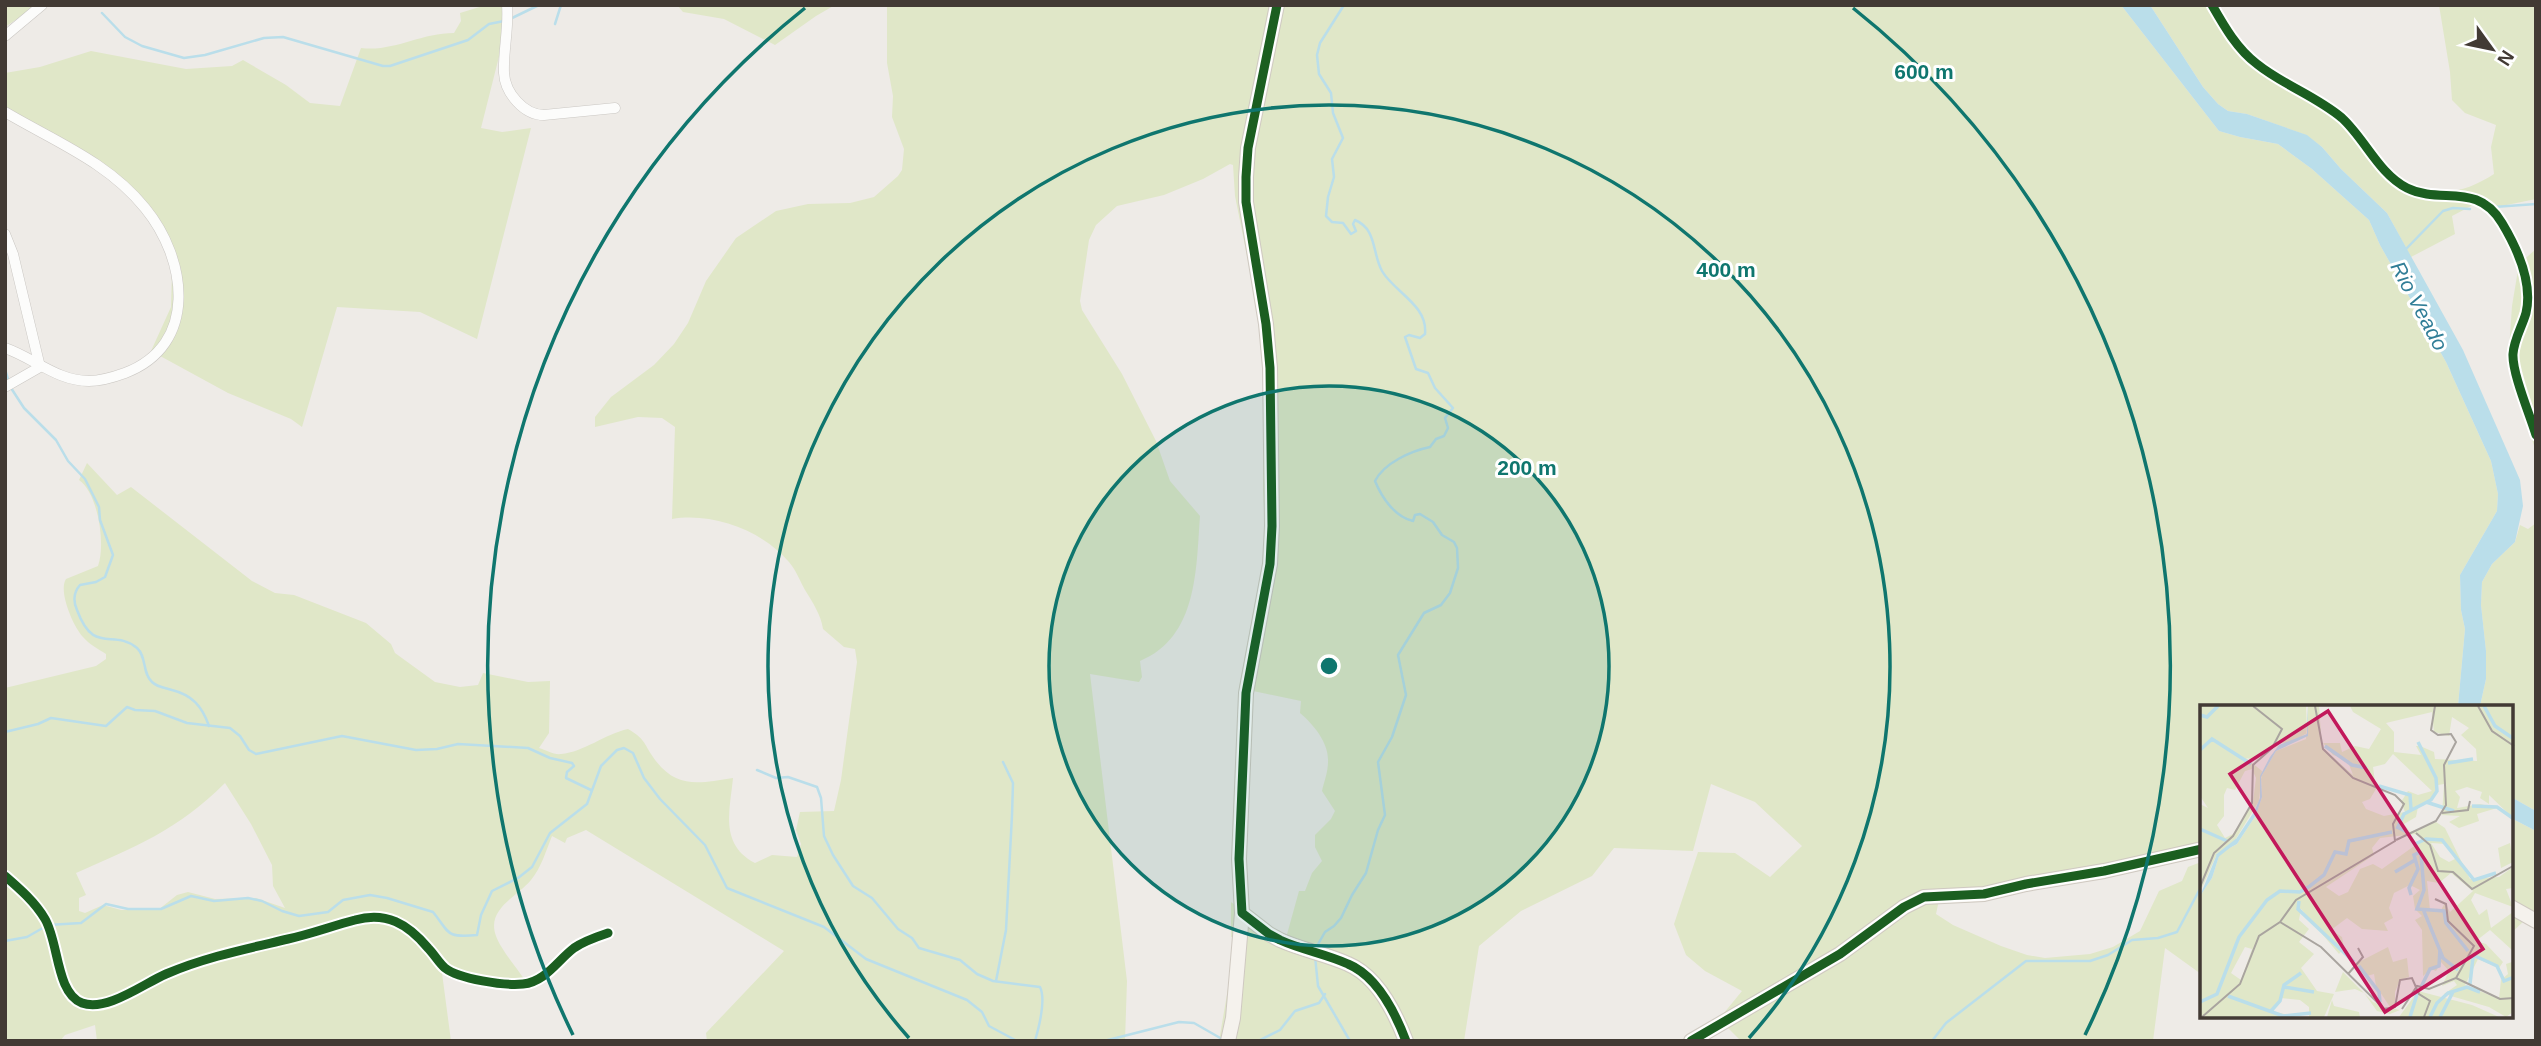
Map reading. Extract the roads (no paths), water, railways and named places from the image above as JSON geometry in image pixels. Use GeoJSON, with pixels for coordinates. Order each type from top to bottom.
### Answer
{"type":"FeatureCollection","features":[{"type":"Feature","properties":{"kind":"street"},"geometry":{"type":"LineString","coordinates":[[5,36],[42,5]]}},
{"type":"Feature","properties":{"kind":"street"},"geometry":{"type":"LineString","coordinates":[[507,5],[504,74],[523,108],[534,115],[544,116],[615,108]]}},
{"type":"Feature","properties":{"kind":"street"},"geometry":{"type":"LineString","coordinates":[[1228,1041],[1233,1018],[1242,913],[1239,859],[1246,693],[1270,564],[1272,536],[1270,368],[1266,324],[1246,202],[1246,177],[1248,148],[1277,5]]}},
{"type":"Feature","properties":{"kind":"street"},"geometry":{"type":"LineString","coordinates":[[2213,5],[2247,56],[2268,72],[2316,99],[2343,120],[2394,180],[2423,193],[2462,195],[2479,200],[2500,220],[2519,259],[2526,284],[2527,310],[2513,356],[2536,435]]}},
{"type":"Feature","properties":{"kind":"street"},"geometry":{"type":"LineString","coordinates":[[5,112],[87,156],[138,200],[152,216],[162,234],[180,297],[177,319],[161,348],[144,364],[119,375],[81,381],[40,367],[5,348]]}},
{"type":"Feature","properties":{"kind":"street"},"geometry":{"type":"LineString","coordinates":[[5,234],[13,254],[40,367]]}},
{"type":"Feature","properties":{"kind":"street"},"geometry":{"type":"LineString","coordinates":[[5,387],[40,367]]}},
{"type":"Feature","properties":{"kind":"street"},"geometry":{"type":"LineString","coordinates":[[1691,1041],[1840,954],[1904,907],[1924,897],[1984,894],[2200,849]]}},
{"type":"Feature","properties":{"kind":"street"},"geometry":{"type":"LineString","coordinates":[[5,876],[33,902],[44,917],[54,941],[65,989],[73,998],[87,1005],[112,1001],[153,980],[209,958],[366,918],[385,917],[403,924],[453,973],[514,985],[536,981],[574,948],[608,933]]}},
{"type":"Feature","properties":{"kind":"street"},"geometry":{"type":"LineString","coordinates":[[2513,908],[2536,921]]}},
{"type":"Feature","properties":{"kind":"street"},"geometry":{"type":"LineString","coordinates":[[1242,913],[1280,940],[1359,969],[1375,984],[1385,999],[1406,1041]]}},
{"type":"Feature","properties":{"kind":"water","name":"Rio Veado"},"geometry":{"type":"Polygon","coordinates":[[[2121,5],[2150,5],[2203,87],[2218,104],[2228,111],[2247,114],[2307,135],[2322,147],[2387,213],[2463,350],[2520,480],[2523,506],[2515,542],[2492,564],[2482,582],[2486,679],[2480,705],[2458,705],[2465,629],[2461,610],[2460,575],[2497,511],[2498,494],[2491,461],[2446,362],[2380,245],[2369,220],[2312,169],[2278,144],[2219,131],[2121,5]]]}},
{"type":"Feature","properties":{"kind":"water"},"geometry":{"type":"Polygon","coordinates":[[[2513,798],[2536,811],[2536,831],[2513,819],[2513,798]]]}},
{"type":"Feature","properties":{"kind":"waterway"},"geometry":{"type":"LineString","coordinates":[[510,19],[539,5]]}},
{"type":"Feature","properties":{"kind":"waterway"},"geometry":{"type":"LineString","coordinates":[[555,24],[561,5]]}},
{"type":"Feature","properties":{"kind":"waterway"},"geometry":{"type":"LineString","coordinates":[[1317,946],[1325,932],[1341,918],[1366,873],[1385,815],[1378,762],[1392,737],[1406,695],[1398,655],[1424,613],[1441,605],[1450,593],[1458,568],[1454,542],[1442,535],[1433,522],[1420,514],[1415,515],[1413,521],[1400,515],[1385,500],[1375,481],[1391,463],[1430,447],[1436,439],[1444,436],[1448,428],[1445,418],[1453,408],[1435,388],[1428,373],[1416,369],[1405,337],[1409,335],[1420,338],[1425,334],[1425,324],[1416,307],[1382,271],[1371,235],[1355,220],[1353,224],[1356,231],[1351,234],[1343,223],[1332,222],[1326,216],[1334,177],[1332,159],[1343,138],[1333,113],[1331,93],[1319,74],[1317,55],[1320,43],[1344,5]]}},
{"type":"Feature","properties":{"kind":"waterway"},"geometry":{"type":"LineString","coordinates":[[102,13],[125,37],[142,46],[184,58],[205,55],[264,38],[283,37],[383,66],[468,40],[489,24],[504,21]]}},
{"type":"Feature","properties":{"kind":"waterway"},"geometry":{"type":"LineString","coordinates":[[2494,207],[2536,204]]}},
{"type":"Feature","properties":{"kind":"waterway","name":"Rio Veado"},"geometry":{"type":"LineString","coordinates":[[2404,251],[2443,211],[2453,208],[2470,209]]}},
{"type":"Feature","properties":{"kind":"waterway"},"geometry":{"type":"LineString","coordinates":[[5,369],[9,382]]}},
{"type":"Feature","properties":{"kind":"waterway"},"geometry":{"type":"LineString","coordinates":[[11,388],[24,408],[56,440],[68,461],[85,479],[99,507],[100,520],[113,555],[105,577],[80,585],[76,591],[75,603],[83,624],[97,637],[120,640],[137,648],[152,682],[191,698],[209,726]]}},
{"type":"Feature","properties":{"kind":"waterway"},"geometry":{"type":"LineString","coordinates":[[5,732],[51,718],[106,726],[127,707],[155,711],[187,723],[230,728],[240,736],[249,750],[256,754],[342,736],[416,750],[458,744],[528,748],[550,758],[572,763],[574,766],[567,772],[566,778],[591,790]]}},
{"type":"Feature","properties":{"kind":"waterway"},"geometry":{"type":"LineString","coordinates":[[5,941],[27,937],[48,925],[81,923],[106,904],[128,909],[161,909],[191,896],[214,901],[248,898],[299,916],[328,912],[343,900],[370,895],[433,912],[453,935],[477,935],[481,915],[492,891],[518,878],[532,867],[550,833],[587,804],[601,766],[617,750],[624,748],[633,753],[644,778],[660,799],[705,845],[727,888],[824,927],[866,959],[967,1000],[982,1012],[989,1026],[1017,1041]]}},
{"type":"Feature","properties":{"kind":"waterway"},"geometry":{"type":"LineString","coordinates":[[996,981],[1006,930],[1012,815],[1013,783],[1003,762]]}},
{"type":"Feature","properties":{"kind":"waterway"},"geometry":{"type":"LineString","coordinates":[[757,770],[776,778],[788,777],[817,787],[821,798],[824,836],[833,855],[853,886],[872,898],[898,929],[912,938],[919,948],[960,960],[977,974],[993,981],[1040,987],[1042,1006],[1035,1041]]}},
{"type":"Feature","properties":{"kind":"waterway"},"geometry":{"type":"LineString","coordinates":[[1932,1041],[1946,1023],[2026,961],[2090,961],[2108,955],[2132,940],[2158,938],[2177,932],[2200,889]]}},
{"type":"Feature","properties":{"kind":"waterway"},"geometry":{"type":"LineString","coordinates":[[1315,956],[1318,986],[1350,1041]]}},
{"type":"Feature","properties":{"kind":"waterway"},"geometry":{"type":"LineString","coordinates":[[1258,1041],[1280,1030],[1295,1011],[1319,1003],[1325,994]]}},
{"type":"Feature","properties":{"kind":"waterway"},"geometry":{"type":"LineString","coordinates":[[1104,1041],[1179,1022],[1194,1023],[1222,1039]]}}]}
